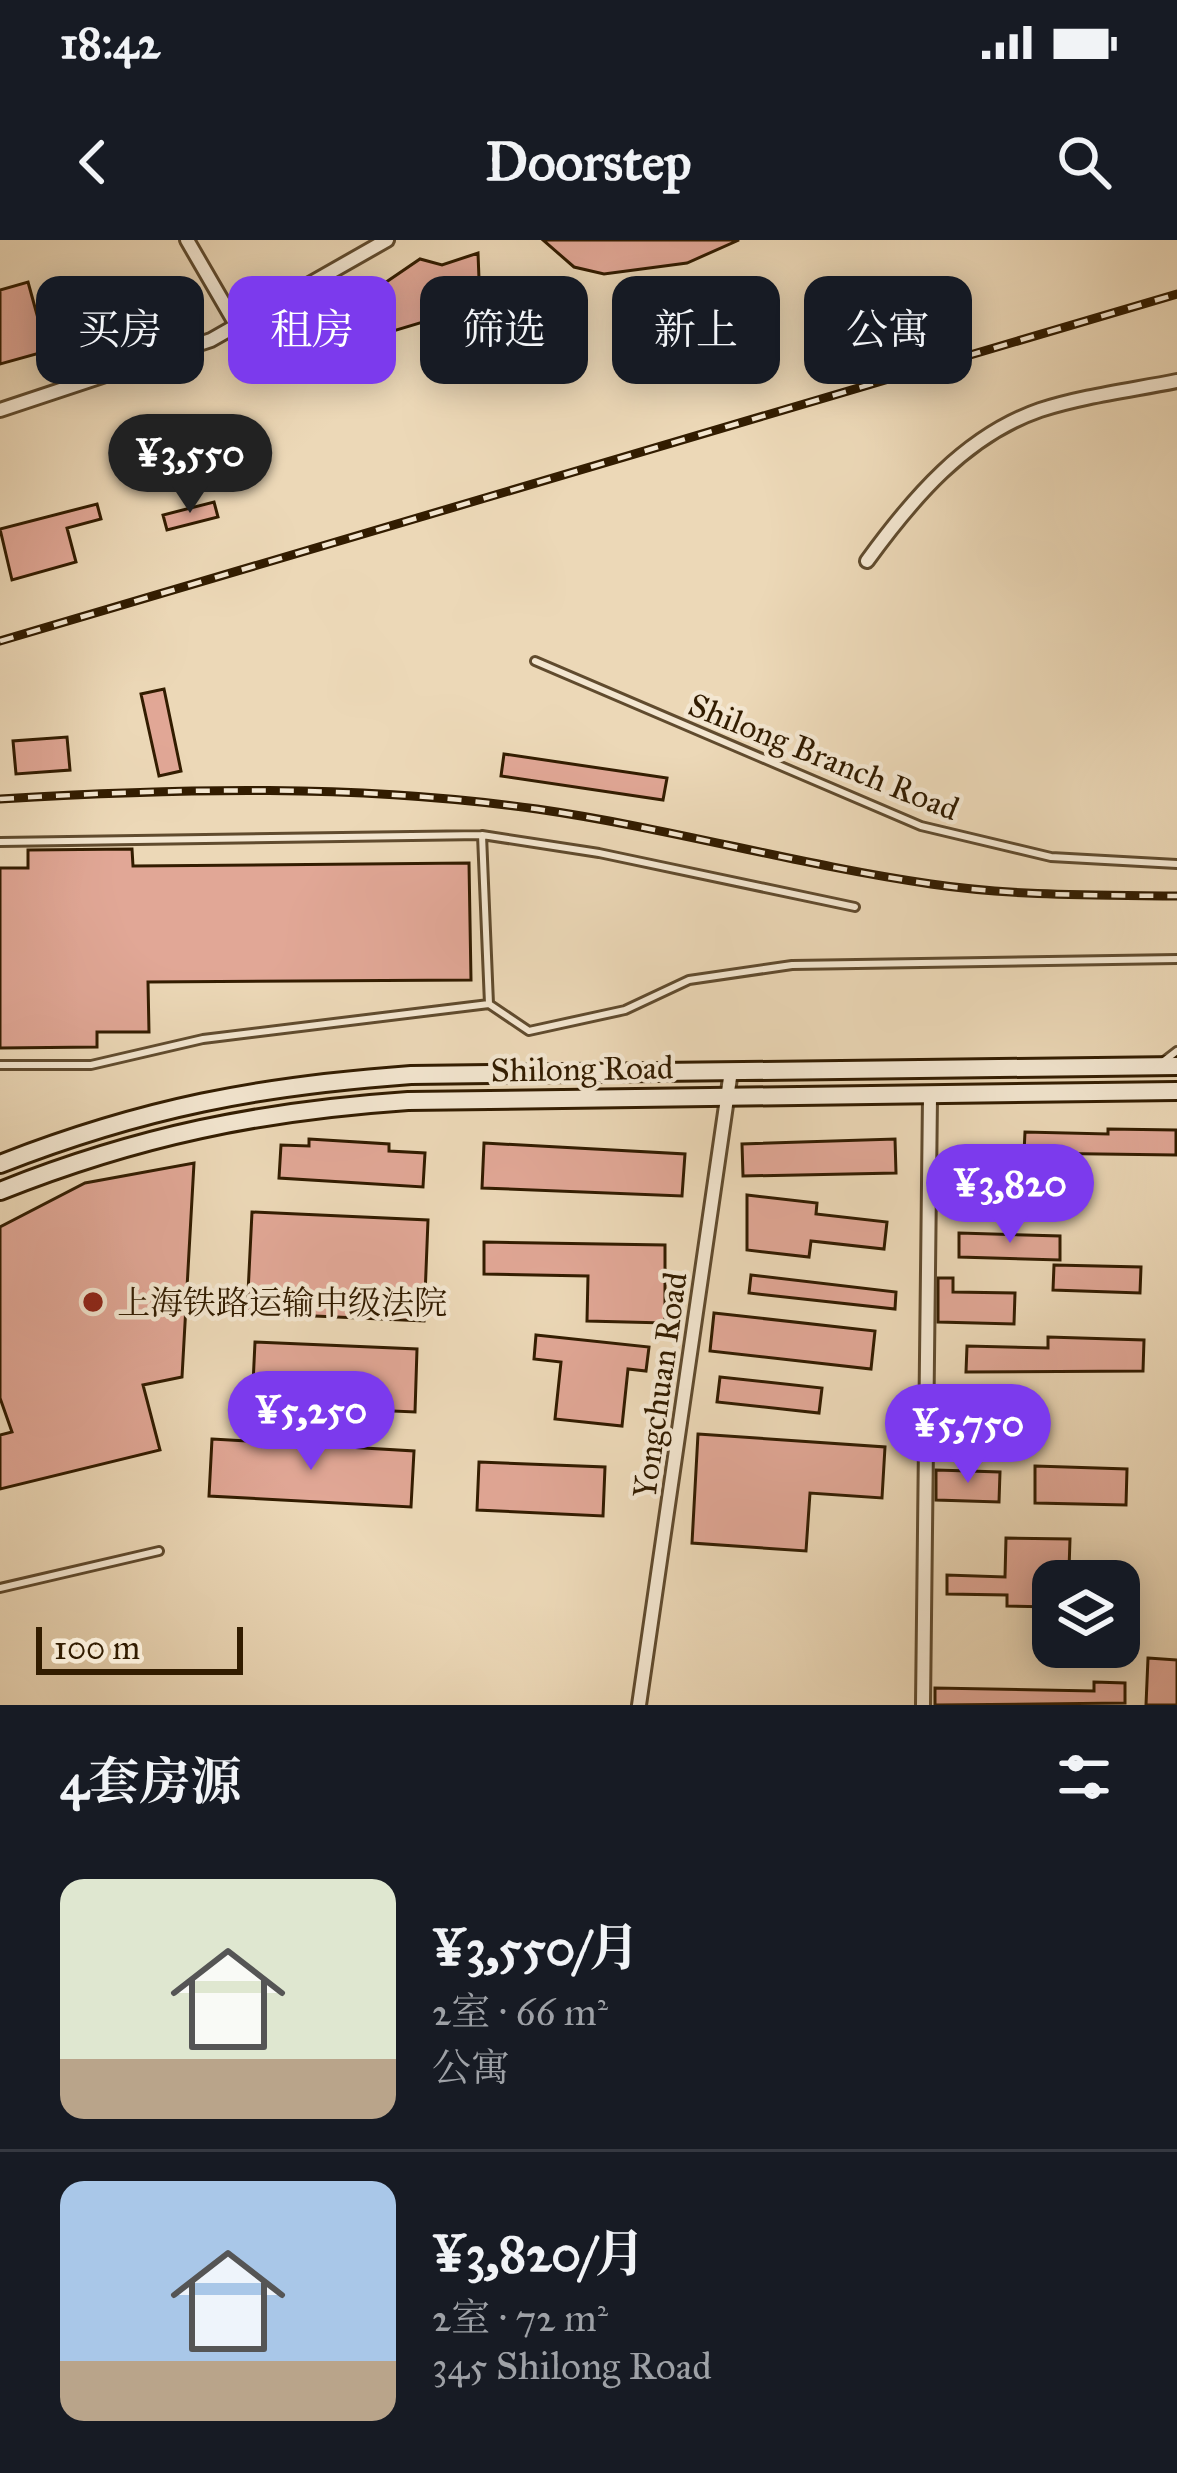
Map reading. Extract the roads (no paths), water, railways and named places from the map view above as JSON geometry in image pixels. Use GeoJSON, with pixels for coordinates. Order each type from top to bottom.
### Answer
{"type":"FeatureCollection","features":[{"type":"Feature","properties":{"kind":"main road","name":"Shilong Road"},"geometry":{"type":"LineString","coordinates":[[0,1164],[80,1133],[186,1102],[297,1083],[411,1076],[1177,1066]]}},
{"type":"Feature","properties":{"kind":"main road","name":"Shilong Road"},"geometry":{"type":"LineString","coordinates":[[0,1191],[86,1157],[192,1127],[299,1108],[408,1101],[1177,1091]]}},
{"type":"Feature","properties":{"kind":"street"},"geometry":{"type":"LineString","coordinates":[[187,240],[228,311]]}},
{"type":"Feature","properties":{"kind":"street"},"geometry":{"type":"LineString","coordinates":[[326,276],[387,240]]}},
{"type":"Feature","properties":{"kind":"street"},"geometry":{"type":"LineString","coordinates":[[0,410],[184,352],[228,332]]}},
{"type":"Feature","properties":{"kind":"street"},"geometry":{"type":"LineString","coordinates":[[867,561],[911,501],[958,456],[1038,411],[1177,381]]}},
{"type":"Feature","properties":{"kind":"street","name":"Yongchuan Road"},"geometry":{"type":"LineString","coordinates":[[639,1705],[730,1071]]}},
{"type":"Feature","properties":{"kind":"street"},"geometry":{"type":"LineString","coordinates":[[922,1705],[930,1097]]}},
{"type":"Feature","properties":{"kind":"lane","name":"Shilong Branch Road"},"geometry":{"type":"LineString","coordinates":[[535,661],[921,826],[1051,857],[1177,864]]}},
{"type":"Feature","properties":{"kind":"lane"},"geometry":{"type":"LineString","coordinates":[[0,842],[482,835],[599,853],[855,907]]}},
{"type":"Feature","properties":{"kind":"lane"},"geometry":{"type":"LineString","coordinates":[[482,835],[489,1004]]}},
{"type":"Feature","properties":{"kind":"lane"},"geometry":{"type":"LineString","coordinates":[[0,1065],[91,1065],[226,1036],[489,1004],[529,1031],[625,1010],[689,980],[778,966],[1177,959]]}},
{"type":"Feature","properties":{"kind":"lane"},"geometry":{"type":"LineString","coordinates":[[1156,1066],[1177,1051]]}},
{"type":"Feature","properties":{"kind":"lane"},"geometry":{"type":"LineString","coordinates":[[0,1588],[159,1551]]}},
{"type":"Feature","properties":{"kind":"railway"},"geometry":{"type":"LineString","coordinates":[[0,641],[1177,294]]}},
{"type":"Feature","properties":{"kind":"railway"},"geometry":{"type":"LineString","coordinates":[[0,799],[202,791],[403,795],[586,817],[931,884],[1023,893],[1177,896]]}},
{"type":"Feature","properties":{"kind":"place","name":"上海铁路运输中级法院"},"geometry":{"type":"Point","coordinates":[93,1302]}}]}
